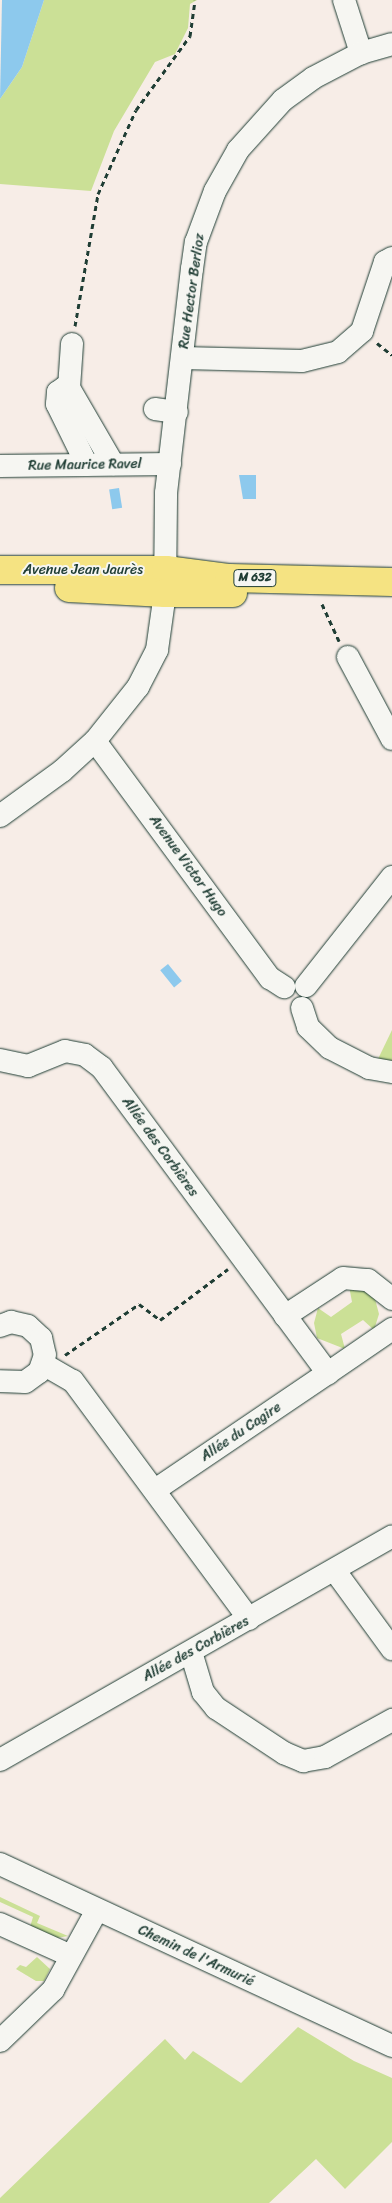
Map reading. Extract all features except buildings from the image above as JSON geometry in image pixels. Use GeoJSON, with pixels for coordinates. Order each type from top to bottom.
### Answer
{"type":"FeatureCollection","features":[{"type":"Feature","properties":{"kind":"main road","name":"Avenue Jean Jaurès"},"geometry":{"type":"LineString","coordinates":[[0,570],[165,582]]}},
{"type":"Feature","properties":{"kind":"main road","name":"M 632"},"geometry":{"type":"LineString","coordinates":[[165,582],[229,578],[392,582]]}},
{"type":"Feature","properties":{"kind":"main road","name":"Avenue Jean Jaurès"},"geometry":{"type":"LineString","coordinates":[[0,588],[165,582]]}},
{"type":"Feature","properties":{"kind":"main road","name":"M 632"},"geometry":{"type":"LineString","coordinates":[[165,582],[392,594]]}},
{"type":"Feature","properties":{"kind":"street"},"geometry":{"type":"LineString","coordinates":[[344,0],[361,53]]}},
{"type":"Feature","properties":{"kind":"street","name":"Rue Hector Berlioz"},"geometry":{"type":"LineString","coordinates":[[0,816],[62,771],[95,741],[138,687],[153,660],[161,634],[165,582],[166,493],[170,464],[166,410],[183,358],[196,242],[225,172],[258,125],[283,100],[313,78],[361,53],[392,44]]}},
{"type":"Feature","properties":{"kind":"street"},"geometry":{"type":"LineString","coordinates":[[183,358],[302,360],[338,352],[362,331],[385,262],[392,258]]}},
{"type":"Feature","properties":{"kind":"street"},"geometry":{"type":"LineString","coordinates":[[72,344],[69,388],[113,464]]}},
{"type":"Feature","properties":{"kind":"street"},"geometry":{"type":"LineString","coordinates":[[69,388],[58,392],[57,404],[87,465]]}},
{"type":"Feature","properties":{"kind":"street","name":"Rue Maurice Ravel"},"geometry":{"type":"LineString","coordinates":[[0,466],[170,464]]}},
{"type":"Feature","properties":{"kind":"street"},"geometry":{"type":"LineString","coordinates":[[348,657],[392,738]]}},
{"type":"Feature","properties":{"kind":"street","name":"Avenue Victor Hugo"},"geometry":{"type":"LineString","coordinates":[[95,741],[270,978],[295,986]]}},
{"type":"Feature","properties":{"kind":"street"},"geometry":{"type":"LineString","coordinates":[[392,877],[295,986],[282,996],[287,1006],[302,1008],[308,1027],[330,1048],[369,1068],[392,1072]]}},
{"type":"Feature","properties":{"kind":"street","name":"Allée des Corbières"},"geometry":{"type":"LineString","coordinates":[[0,1060],[28,1066],[65,1051],[85,1055],[94,1061],[328,1373]]}},
{"type":"Feature","properties":{"kind":"street"},"geometry":{"type":"LineString","coordinates":[[285,1316],[343,1278],[368,1280],[392,1299]]}},
{"type":"Feature","properties":{"kind":"street"},"geometry":{"type":"LineString","coordinates":[[0,1326],[20,1323],[36,1331],[44,1346],[43,1364],[39,1372],[25,1382],[17,1384],[0,1381]]}},
{"type":"Feature","properties":{"kind":"street"},"geometry":{"type":"LineString","coordinates":[[328,1373],[392,1330]]}},
{"type":"Feature","properties":{"kind":"street"},"geometry":{"type":"LineString","coordinates":[[43,1364],[74,1381],[249,1619]]}},
{"type":"Feature","properties":{"kind":"street","name":"Allée du Cagire"},"geometry":{"type":"LineString","coordinates":[[154,1490],[328,1373]]}},
{"type":"Feature","properties":{"kind":"street","name":"Allée des Corbières"},"geometry":{"type":"LineString","coordinates":[[0,1760],[335,1571],[392,1536]]}},
{"type":"Feature","properties":{"kind":"street"},"geometry":{"type":"LineString","coordinates":[[335,1571],[392,1649]]}},
{"type":"Feature","properties":{"kind":"street"},"geometry":{"type":"LineString","coordinates":[[191,1652],[204,1692],[216,1708],[284,1754],[303,1761],[325,1757],[392,1720]]}},
{"type":"Feature","properties":{"kind":"street","name":"Chemin de l'Armurié"},"geometry":{"type":"LineString","coordinates":[[0,1864],[392,2046]]}},
{"type":"Feature","properties":{"kind":"street"},"geometry":{"type":"LineString","coordinates":[[0,2041],[53,1990],[97,1910]]}},
{"type":"Feature","properties":{"kind":"street"},"geometry":{"type":"LineString","coordinates":[[0,1924],[71,1956]]}},
{"type":"Feature","properties":{"kind":"path"},"geometry":{"type":"LineString","coordinates":[[72,344],[98,194],[136,110],[190,36],[195,0]]}},
{"type":"Feature","properties":{"kind":"path"},"geometry":{"type":"LineString","coordinates":[[322,604],[348,657]]}},
{"type":"Feature","properties":{"kind":"path"},"geometry":{"type":"LineString","coordinates":[[43,1364],[67,1354],[139,1304],[160,1320],[241,1259]]}},
{"type":"Feature","properties":{"kind":"green space"},"geometry":{"type":"Polygon","coordinates":[[[44,0],[197,0],[190,4],[188,28],[175,54],[155,62],[114,131],[91,191],[0,184],[0,99],[22,67],[44,0]]]}},
{"type":"Feature","properties":{"kind":"green space"},"geometry":{"type":"Polygon","coordinates":[[[392,1030],[392,1061],[378,1059],[392,1030]]]}},
{"type":"Feature","properties":{"kind":"green space"},"geometry":{"type":"Polygon","coordinates":[[[349,1286],[363,1289],[375,1299],[379,1314],[374,1330],[363,1320],[341,1334],[345,1349],[317,1338],[314,1323],[318,1308],[331,1317],[352,1302],[349,1286]]]}},
{"type":"Feature","properties":{"kind":"green space"},"geometry":{"type":"Polygon","coordinates":[[[0,1897],[40,1916],[37,1923],[68,1936],[57,1938],[30,1927],[33,1917],[0,1902],[0,1897]]]}},
{"type":"Feature","properties":{"kind":"green space"},"geometry":{"type":"Polygon","coordinates":[[[37,1957],[50,1969],[44,1981],[36,1981],[16,1969],[20,1965],[26,1967],[37,1957]]]}},
{"type":"Feature","properties":{"kind":"green space"},"geometry":{"type":"Polygon","coordinates":[[[298,2027],[354,2061],[392,2078],[392,2142],[345,2189],[316,2159],[269,2203],[0,2203],[0,2198],[165,2039],[185,2060],[193,2051],[241,2083],[298,2027]]]}},
{"type":"Feature","properties":{"kind":"water"},"geometry":{"type":"Polygon","coordinates":[[[2,0],[44,0],[22,67],[0,99],[2,0]]]}},
{"type":"Feature","properties":{"kind":"water"},"geometry":{"type":"Polygon","coordinates":[[[239,475],[256,475],[256,499],[243,499],[239,475]]]}},
{"type":"Feature","properties":{"kind":"water"},"geometry":{"type":"Polygon","coordinates":[[[119,488],[122,508],[112,509],[109,490],[119,488]]]}},
{"type":"Feature","properties":{"kind":"water"},"geometry":{"type":"Polygon","coordinates":[[[168,964],[182,981],[174,987],[160,970],[168,964]]]}}]}
